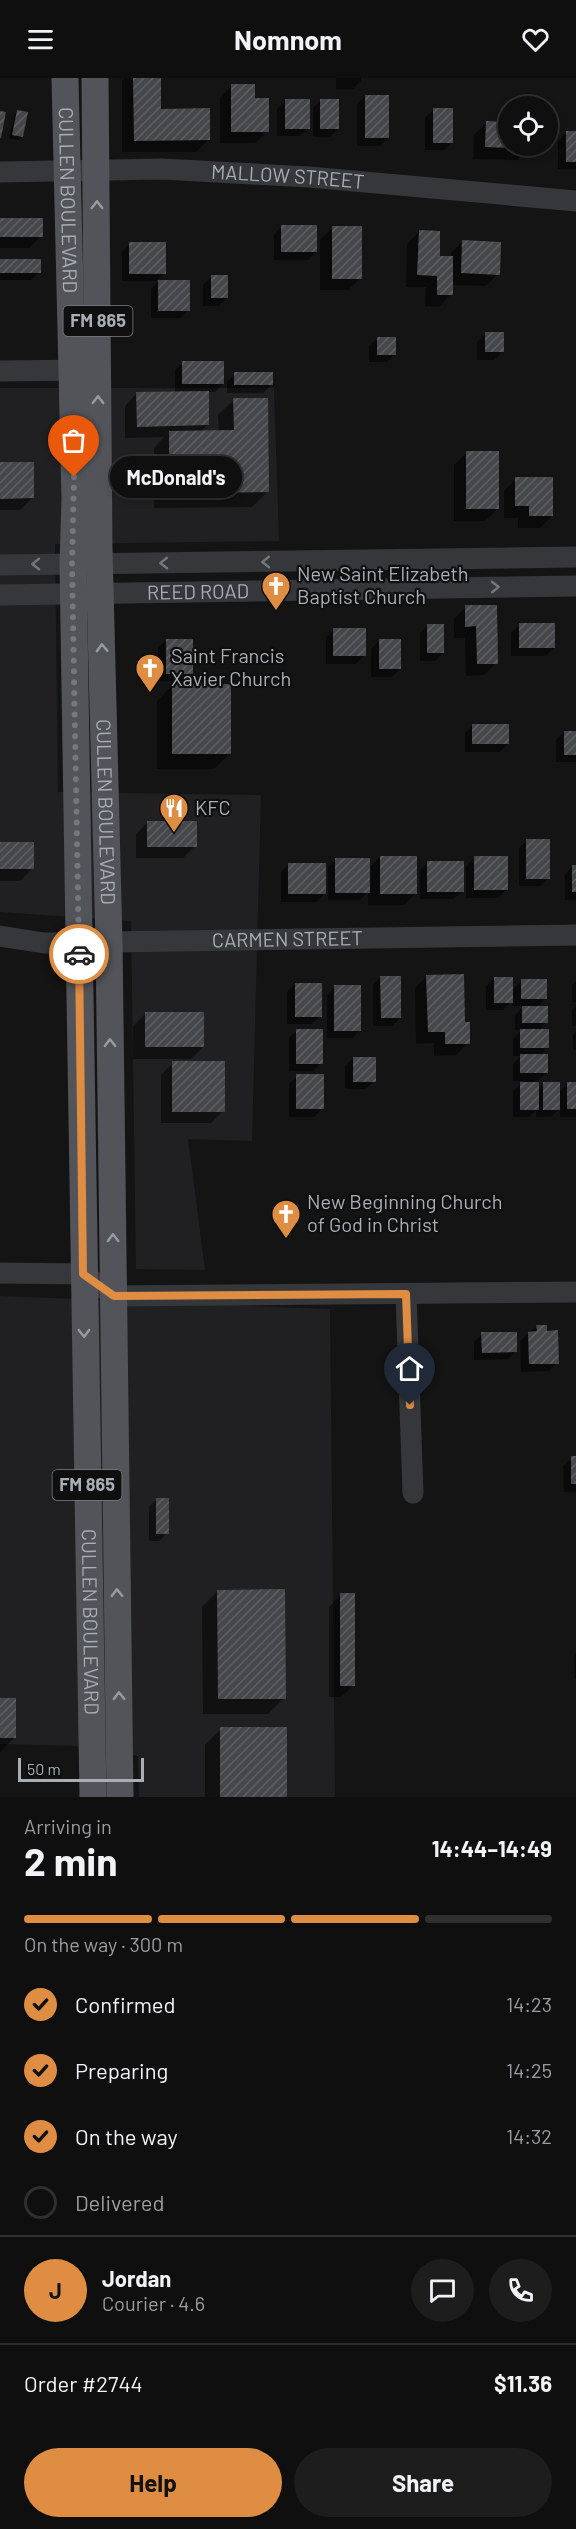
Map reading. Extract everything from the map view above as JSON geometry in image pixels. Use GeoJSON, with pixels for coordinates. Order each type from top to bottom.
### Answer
{"type":"FeatureCollection","features":[{"type":"Feature","properties":{"kind":"main road","name":"CULLEN BOULEVARD"},"geometry":{"type":"LineString","coordinates":[[65,78],[65,172],[75,499],[72,564],[93,1797]]}},
{"type":"Feature","properties":{"kind":"main road","name":"CULLEN BOULEVARD"},"geometry":{"type":"LineString","coordinates":[[95,78],[99,564],[109,942],[120,1797]]}},
{"type":"Feature","properties":{"kind":"main road"},"geometry":{"type":"LineString","coordinates":[[88,1542],[116,1539]]}},
{"type":"Feature","properties":{"kind":"main road"},"geometry":{"type":"LineString","coordinates":[[93,1762],[119,1744]]}},
{"type":"Feature","properties":{"kind":"street","name":"MALLOW STREET"},"geometry":{"type":"LineString","coordinates":[[0,172],[162,169],[309,177],[576,201]]}},
{"type":"Feature","properties":{"kind":"street"},"geometry":{"type":"LineString","coordinates":[[0,371],[98,370]]}},
{"type":"Feature","properties":{"kind":"street","name":"REED ROAD"},"geometry":{"type":"LineString","coordinates":[[0,565],[576,557]]}},
{"type":"Feature","properties":{"kind":"street"},"geometry":{"type":"LineString","coordinates":[[372,589],[373,561]]}},
{"type":"Feature","properties":{"kind":"street","name":"REED ROAD"},"geometry":{"type":"LineString","coordinates":[[0,595],[576,586]]}},
{"type":"Feature","properties":{"kind":"street","name":"CARMEN STREET"},"geometry":{"type":"LineString","coordinates":[[0,936],[44,943],[576,935]]}},
{"type":"Feature","properties":{"kind":"street"},"geometry":{"type":"LineString","coordinates":[[0,1273],[83,1274],[114,1296],[576,1292]]}},
{"type":"Feature","properties":{"kind":"street"},"geometry":{"type":"LineString","coordinates":[[406,1294],[413,1493]]}},
{"type":"Feature","properties":{"kind":"shaded area"},"geometry":{"type":"Polygon","coordinates":[[[0,388],[274,388],[279,541],[55,544],[58,792],[261,795],[252,1141],[188,1139],[205,1270],[136,1269],[131,921],[0,912],[0,388]]]}},
{"type":"Feature","properties":{"kind":"shaded area"},"geometry":{"type":"Polygon","coordinates":[[[0,1296],[330,1309],[335,1797],[139,1797],[138,1756],[76,1746],[0,1744],[0,1296]]]}},
{"type":"Feature","properties":{"kind":"building"},"geometry":{"type":"Polygon","coordinates":[[[133,78],[161,78],[161,109],[210,108],[210,140],[134,141],[133,78]]]}},
{"type":"Feature","properties":{"kind":"building"},"geometry":{"type":"Polygon","coordinates":[[[231,84],[255,84],[255,98],[269,98],[269,132],[231,132],[231,84]]]}},
{"type":"Feature","properties":{"kind":"building"},"geometry":{"type":"Polygon","coordinates":[[[365,95],[389,95],[389,138],[365,138],[365,95]]]}},
{"type":"Feature","properties":{"kind":"building"},"geometry":{"type":"Polygon","coordinates":[[[285,99],[310,99],[310,129],[285,129],[285,99]]]}},
{"type":"Feature","properties":{"kind":"building"},"geometry":{"type":"Polygon","coordinates":[[[320,99],[339,99],[339,129],[320,129],[320,99]]]}},
{"type":"Feature","properties":{"kind":"building"},"geometry":{"type":"Polygon","coordinates":[[[433,108],[453,108],[453,143],[433,143],[433,108]]]}},
{"type":"Feature","properties":{"kind":"building"},"geometry":{"type":"Polygon","coordinates":[[[17,110],[28,112],[23,137],[12,135],[17,110]]]}},
{"type":"Feature","properties":{"kind":"building"},"geometry":{"type":"Polygon","coordinates":[[[0,111],[6,112],[1,138],[0,138],[0,111]]]}},
{"type":"Feature","properties":{"kind":"building"},"geometry":{"type":"Polygon","coordinates":[[[486,121],[498,122],[498,148],[485,147],[486,121]]]}},
{"type":"Feature","properties":{"kind":"building"},"geometry":{"type":"Polygon","coordinates":[[[566,131],[576,131],[576,162],[566,162],[566,131]]]}},
{"type":"Feature","properties":{"kind":"building"},"geometry":{"type":"Polygon","coordinates":[[[0,218],[43,218],[43,237],[0,237],[0,218]]]}},
{"type":"Feature","properties":{"kind":"building"},"geometry":{"type":"Polygon","coordinates":[[[281,225],[317,225],[317,252],[281,252],[281,225]]]}},
{"type":"Feature","properties":{"kind":"building"},"geometry":{"type":"Polygon","coordinates":[[[332,226],[362,226],[362,279],[332,279],[332,226]]]}},
{"type":"Feature","properties":{"kind":"building"},"geometry":{"type":"Polygon","coordinates":[[[419,230],[440,231],[440,256],[453,256],[453,295],[437,295],[437,276],[417,275],[419,230]]]}},
{"type":"Feature","properties":{"kind":"building"},"geometry":{"type":"Polygon","coordinates":[[[462,240],[501,242],[500,275],[461,273],[462,240]]]}},
{"type":"Feature","properties":{"kind":"building"},"geometry":{"type":"Polygon","coordinates":[[[129,242],[166,242],[166,274],[129,274],[129,242]]]}},
{"type":"Feature","properties":{"kind":"building"},"geometry":{"type":"Polygon","coordinates":[[[0,259],[41,259],[41,273],[0,273],[0,259]]]}},
{"type":"Feature","properties":{"kind":"building"},"geometry":{"type":"Polygon","coordinates":[[[211,275],[228,275],[228,298],[211,298],[211,275]]]}},
{"type":"Feature","properties":{"kind":"building"},"geometry":{"type":"Polygon","coordinates":[[[158,280],[190,280],[190,311],[158,311],[158,280]]]}},
{"type":"Feature","properties":{"kind":"building"},"geometry":{"type":"Polygon","coordinates":[[[485,332],[504,332],[504,352],[485,352],[485,332]]]}},
{"type":"Feature","properties":{"kind":"building"},"geometry":{"type":"Polygon","coordinates":[[[377,337],[396,337],[396,355],[377,355],[377,337]]]}},
{"type":"Feature","properties":{"kind":"building"},"geometry":{"type":"Polygon","coordinates":[[[182,361],[224,361],[224,384],[182,384],[182,361]]]}},
{"type":"Feature","properties":{"kind":"building"},"geometry":{"type":"Polygon","coordinates":[[[234,372],[273,372],[273,385],[234,385],[234,372]]]}},
{"type":"Feature","properties":{"kind":"building"},"geometry":{"type":"Polygon","coordinates":[[[209,391],[209,425],[137,427],[136,392],[209,391]]]}},
{"type":"Feature","properties":{"kind":"building"},"geometry":{"type":"Polygon","coordinates":[[[233,398],[268,398],[269,492],[169,493],[169,431],[234,430],[233,398]]]}},
{"type":"Feature","properties":{"kind":"building"},"geometry":{"type":"Polygon","coordinates":[[[466,451],[499,451],[499,509],[466,509],[466,451]]]}},
{"type":"Feature","properties":{"kind":"building"},"geometry":{"type":"Polygon","coordinates":[[[0,462],[34,462],[34,498],[0,499],[0,462]]]}},
{"type":"Feature","properties":{"kind":"building"},"geometry":{"type":"Polygon","coordinates":[[[515,477],[553,477],[553,516],[529,516],[529,506],[515,506],[515,477]]]}},
{"type":"Feature","properties":{"kind":"building"},"geometry":{"type":"Polygon","coordinates":[[[465,605],[497,605],[498,664],[477,664],[476,626],[465,627],[465,605]]]}},
{"type":"Feature","properties":{"kind":"building"},"geometry":{"type":"Polygon","coordinates":[[[519,623],[555,623],[555,648],[519,648],[519,623]]]}},
{"type":"Feature","properties":{"kind":"building"},"geometry":{"type":"Polygon","coordinates":[[[427,624],[444,624],[444,653],[427,653],[427,624]]]}},
{"type":"Feature","properties":{"kind":"building"},"geometry":{"type":"Polygon","coordinates":[[[333,628],[366,628],[366,656],[333,656],[333,628]]]}},
{"type":"Feature","properties":{"kind":"building"},"geometry":{"type":"Polygon","coordinates":[[[166,639],[193,639],[193,674],[166,674],[166,639]]]}},
{"type":"Feature","properties":{"kind":"building"},"geometry":{"type":"Polygon","coordinates":[[[379,639],[401,639],[401,669],[379,669],[379,639]]]}},
{"type":"Feature","properties":{"kind":"building"},"geometry":{"type":"Polygon","coordinates":[[[172,684],[231,684],[231,754],[172,754],[172,684]]]}},
{"type":"Feature","properties":{"kind":"building"},"geometry":{"type":"Polygon","coordinates":[[[472,724],[509,724],[509,744],[472,744],[472,724]]]}},
{"type":"Feature","properties":{"kind":"building"},"geometry":{"type":"Polygon","coordinates":[[[564,731],[576,731],[576,755],[564,755],[564,731]]]}},
{"type":"Feature","properties":{"kind":"building"},"geometry":{"type":"Polygon","coordinates":[[[147,821],[197,821],[197,847],[147,847],[147,821]]]}},
{"type":"Feature","properties":{"kind":"building"},"geometry":{"type":"Polygon","coordinates":[[[526,839],[550,839],[550,879],[526,879],[526,839]]]}},
{"type":"Feature","properties":{"kind":"building"},"geometry":{"type":"Polygon","coordinates":[[[0,842],[34,842],[34,869],[0,869],[0,842]]]}},
{"type":"Feature","properties":{"kind":"building"},"geometry":{"type":"Polygon","coordinates":[[[380,856],[417,856],[417,894],[380,894],[380,856]]]}},
{"type":"Feature","properties":{"kind":"building"},"geometry":{"type":"Polygon","coordinates":[[[474,856],[508,856],[508,890],[474,890],[474,856]]]}},
{"type":"Feature","properties":{"kind":"building"},"geometry":{"type":"Polygon","coordinates":[[[335,858],[370,858],[370,893],[335,893],[335,858]]]}},
{"type":"Feature","properties":{"kind":"building"},"geometry":{"type":"Polygon","coordinates":[[[427,861],[464,861],[464,892],[427,892],[427,861]]]}},
{"type":"Feature","properties":{"kind":"building"},"geometry":{"type":"Polygon","coordinates":[[[288,863],[326,863],[326,894],[288,894],[288,863]]]}},
{"type":"Feature","properties":{"kind":"building"},"geometry":{"type":"Polygon","coordinates":[[[572,865],[576,865],[576,892],[572,892],[572,865]]]}},
{"type":"Feature","properties":{"kind":"building"},"geometry":{"type":"Polygon","coordinates":[[[464,974],[465,1022],[470,1022],[470,1044],[445,1044],[445,1032],[428,1032],[426,975],[464,974]]]}},
{"type":"Feature","properties":{"kind":"building"},"geometry":{"type":"Polygon","coordinates":[[[380,976],[401,976],[401,1018],[381,1018],[380,976]]]}},
{"type":"Feature","properties":{"kind":"building"},"geometry":{"type":"Polygon","coordinates":[[[494,977],[513,977],[513,1003],[494,1003],[494,977]]]}},
{"type":"Feature","properties":{"kind":"building"},"geometry":{"type":"Polygon","coordinates":[[[521,979],[547,979],[547,999],[521,999],[521,979]]]}},
{"type":"Feature","properties":{"kind":"building"},"geometry":{"type":"Polygon","coordinates":[[[295,983],[322,983],[322,1017],[295,1017],[295,983]]]}},
{"type":"Feature","properties":{"kind":"building"},"geometry":{"type":"Polygon","coordinates":[[[334,985],[361,985],[361,1031],[334,1031],[334,985]]]}},
{"type":"Feature","properties":{"kind":"building"},"geometry":{"type":"Polygon","coordinates":[[[522,1006],[548,1006],[548,1023],[522,1023],[522,1006]]]}},
{"type":"Feature","properties":{"kind":"building"},"geometry":{"type":"Polygon","coordinates":[[[145,1012],[204,1012],[204,1047],[145,1047],[145,1012]]]}},
{"type":"Feature","properties":{"kind":"building"},"geometry":{"type":"Polygon","coordinates":[[[296,1029],[323,1029],[323,1064],[296,1064],[296,1029]]]}},
{"type":"Feature","properties":{"kind":"building"},"geometry":{"type":"Polygon","coordinates":[[[520,1029],[549,1029],[549,1048],[520,1048],[520,1029]]]}},
{"type":"Feature","properties":{"kind":"building"},"geometry":{"type":"Polygon","coordinates":[[[520,1054],[548,1054],[548,1073],[520,1073],[520,1054]]]}},
{"type":"Feature","properties":{"kind":"building"},"geometry":{"type":"Polygon","coordinates":[[[353,1057],[376,1057],[376,1082],[353,1082],[353,1057]]]}},
{"type":"Feature","properties":{"kind":"building"},"geometry":{"type":"Polygon","coordinates":[[[172,1061],[225,1061],[225,1112],[172,1112],[172,1061]]]}},
{"type":"Feature","properties":{"kind":"building"},"geometry":{"type":"Polygon","coordinates":[[[296,1074],[324,1074],[324,1109],[296,1109],[296,1074]]]}},
{"type":"Feature","properties":{"kind":"building"},"geometry":{"type":"Polygon","coordinates":[[[520,1082],[539,1082],[539,1110],[520,1110],[520,1082]]]}},
{"type":"Feature","properties":{"kind":"building"},"geometry":{"type":"Polygon","coordinates":[[[543,1082],[560,1082],[560,1110],[543,1110],[543,1082]]]}},
{"type":"Feature","properties":{"kind":"building"},"geometry":{"type":"Polygon","coordinates":[[[567,1082],[576,1082],[576,1109],[567,1109],[567,1082]]]}},
{"type":"Feature","properties":{"kind":"building"},"geometry":{"type":"Polygon","coordinates":[[[536,1325],[547,1325],[547,1331],[558,1330],[559,1364],[529,1364],[528,1332],[537,1331],[536,1325]]]}},
{"type":"Feature","properties":{"kind":"building"},"geometry":{"type":"Polygon","coordinates":[[[481,1332],[517,1332],[517,1352],[482,1353],[481,1332]]]}},
{"type":"Feature","properties":{"kind":"building"},"geometry":{"type":"Polygon","coordinates":[[[571,1456],[576,1456],[576,1484],[571,1484],[571,1456]]]}},
{"type":"Feature","properties":{"kind":"building"},"geometry":{"type":"Polygon","coordinates":[[[156,1498],[169,1498],[169,1534],[156,1534],[156,1498]]]}},
{"type":"Feature","properties":{"kind":"building"},"geometry":{"type":"Polygon","coordinates":[[[285,1589],[286,1699],[218,1699],[217,1590],[285,1589]]]}},
{"type":"Feature","properties":{"kind":"building"},"geometry":{"type":"Polygon","coordinates":[[[340,1593],[355,1593],[355,1686],[340,1686],[340,1593]]]}},
{"type":"Feature","properties":{"kind":"building"},"geometry":{"type":"Polygon","coordinates":[[[0,1698],[16,1698],[16,1738],[0,1738],[0,1698]]]}},
{"type":"Feature","properties":{"kind":"building"},"geometry":{"type":"Polygon","coordinates":[[[220,1727],[287,1727],[287,1797],[220,1797],[220,1727]]]}},
{"type":"Feature","properties":{"kind":"way so far"},"geometry":{"type":"LineString","coordinates":[[74,477],[72,564],[79,954]]}},
{"type":"Feature","properties":{"kind":"place","name":"McDonald's"},"geometry":{"type":"Point","coordinates":[74,477]}},
{"type":"Feature","properties":{"kind":"place","name":"New Saint Elizabeth Baptist Church"},"geometry":{"type":"Point","coordinates":[276,612]}},
{"type":"Feature","properties":{"kind":"place","name":"Saint Francis Xavier Church"},"geometry":{"type":"Point","coordinates":[150,694]}},
{"type":"Feature","properties":{"kind":"place","name":"KFC"},"geometry":{"type":"Point","coordinates":[174,834]}},
{"type":"Feature","properties":{"kind":"place","name":"New Beginning Church of God in Christ"},"geometry":{"type":"Point","coordinates":[286,1240]}},
{"type":"Feature","properties":{"kind":"route"},"geometry":{"type":"LineString","coordinates":[[79,954],[83,1274],[114,1296],[406,1294],[410,1405]]}}]}
